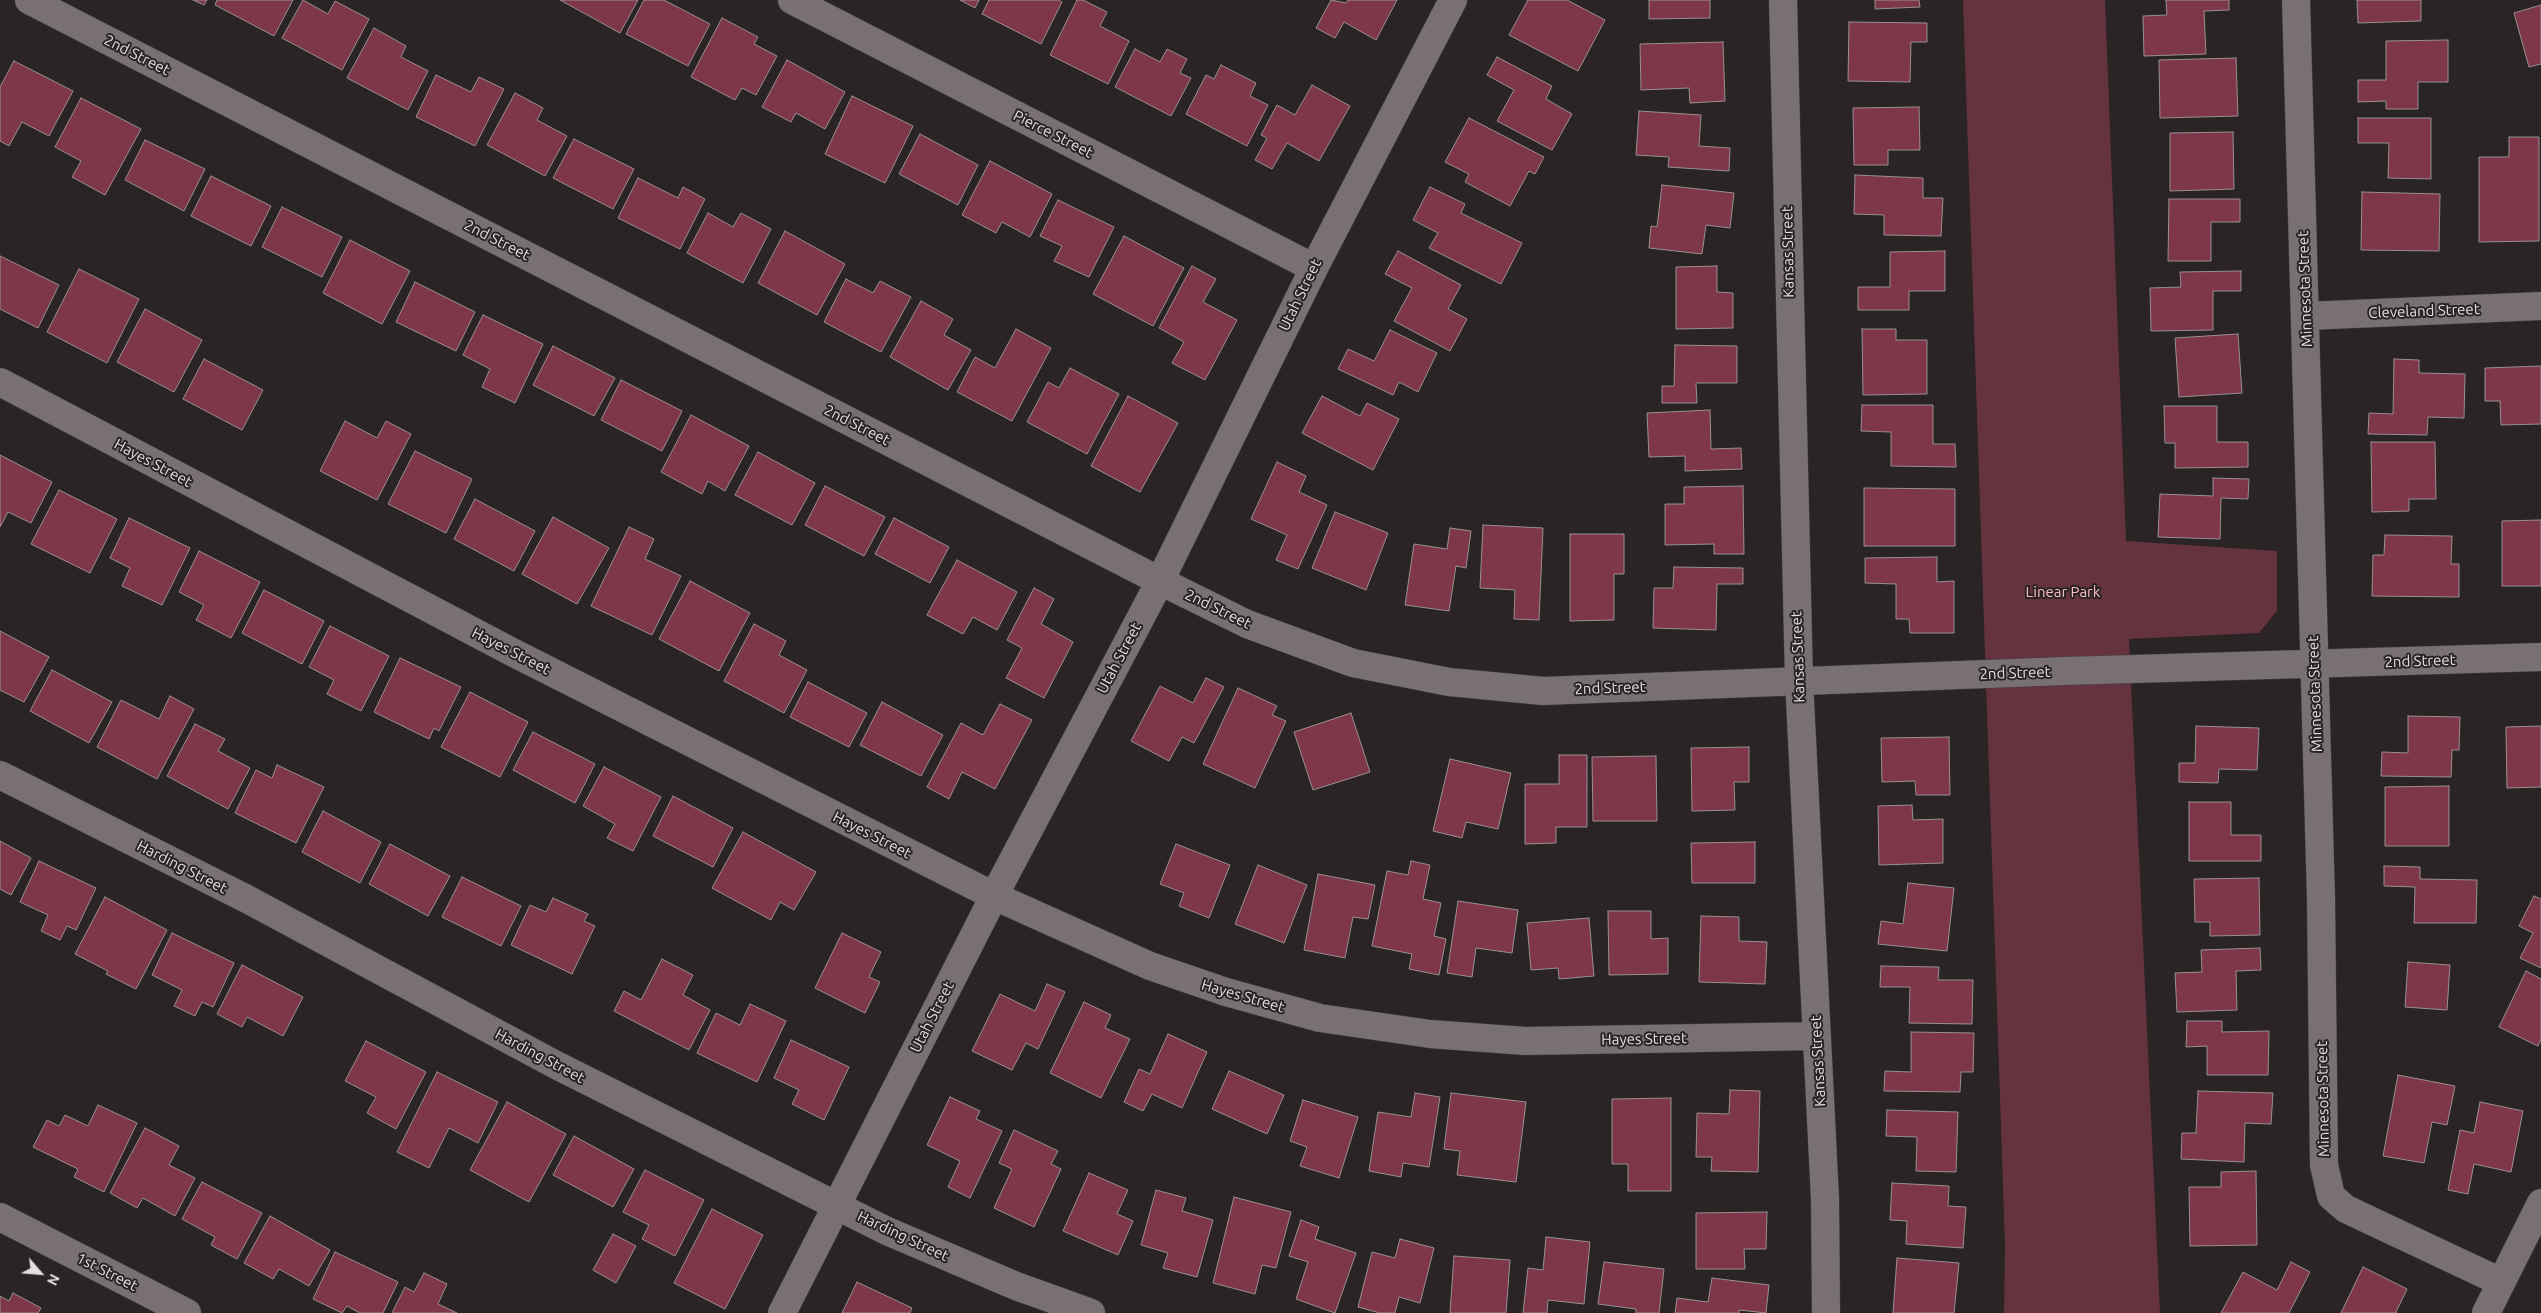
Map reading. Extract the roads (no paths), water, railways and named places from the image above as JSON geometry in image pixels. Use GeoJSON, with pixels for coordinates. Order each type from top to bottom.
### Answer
{"type":"FeatureCollection","features":[{"type":"Feature","properties":{"kind":"street","name":"2nd Street"},"geometry":{"type":"LineString","coordinates":[[29,0],[1160,581],[1247,624],[1353,663],[1449,682],[1543,691],[1799,680],[2541,657]]}},
{"type":"Feature","properties":{"kind":"street","name":"Pierce Street"},"geometry":{"type":"LineString","coordinates":[[792,0],[1314,268]]}},
{"type":"Feature","properties":{"kind":"street","name":"Utah Street"},"geometry":{"type":"LineString","coordinates":[[782,1313],[994,896],[1160,581],[1314,268],[1452,0]]}},
{"type":"Feature","properties":{"kind":"street","name":"Kansas Street"},"geometry":{"type":"LineString","coordinates":[[1782,0],[1799,680],[1825,1199],[1826,1313]]}},
{"type":"Feature","properties":{"kind":"street","name":"Minnesota Street"},"geometry":{"type":"LineString","coordinates":[[2296,0],[2306,316],[2324,1165],[2331,1196],[2346,1210],[2501,1282]]}},
{"type":"Feature","properties":{"kind":"street","name":"Cleveland Street"},"geometry":{"type":"LineString","coordinates":[[2306,316],[2541,306]]}},
{"type":"Feature","properties":{"kind":"street","name":"Hayes Street"},"geometry":{"type":"LineString","coordinates":[[0,382],[512,652],[994,896],[1150,966],[1226,992],[1320,1018],[1430,1034],[1525,1041],[1817,1036]]}},
{"type":"Feature","properties":{"kind":"street","name":"Harding Street"},"geometry":{"type":"LineString","coordinates":[[0,775],[245,898],[556,1065],[887,1230],[1016,1286],[1091,1313]]}},
{"type":"Feature","properties":{"kind":"street"},"geometry":{"type":"LineString","coordinates":[[2486,1313],[2541,1203]]}},
{"type":"Feature","properties":{"kind":"street","name":"1st Street"},"geometry":{"type":"LineString","coordinates":[[0,1217],[187,1313]]}},
{"type":"Feature","properties":{"kind":"park label","name":"Linear Park"},"geometry":{"type":"Point","coordinates":[2063,592]}}]}
